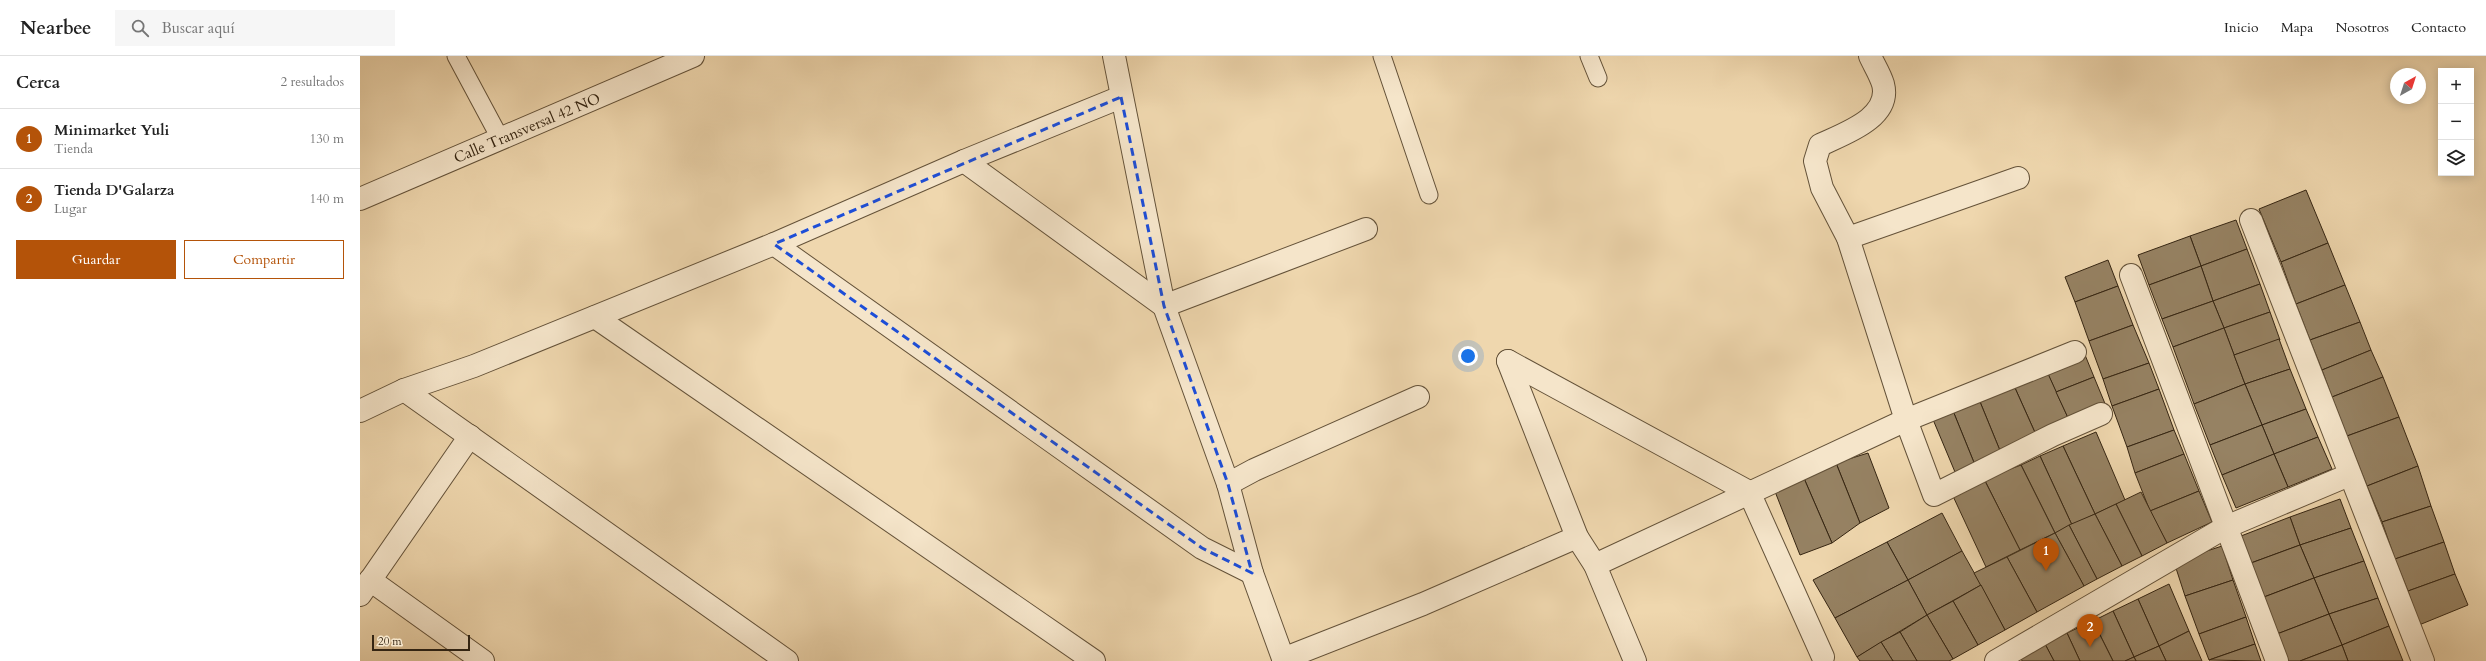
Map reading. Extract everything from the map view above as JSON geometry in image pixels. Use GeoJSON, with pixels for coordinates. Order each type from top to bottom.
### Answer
{"type":"FeatureCollection","features":[{"type":"Feature","properties":{"kind":"street","name":"Calle Transversal 42 NO"},"geometry":{"type":"LineString","coordinates":[[361,194],[501,140],[693,56]]}},
{"type":"Feature","properties":{"kind":"street"},"geometry":{"type":"LineString","coordinates":[[1114,56],[1164,306],[1228,484],[1252,573],[1284,660],[1423,604],[1577,537]]}},
{"type":"Feature","properties":{"kind":"street"},"geometry":{"type":"LineString","coordinates":[[1870,56],[1883,85],[1881,105],[1865,123],[1820,145],[1815,161],[1822,188],[1848,238],[1906,420],[1934,495],[2101,414]]}},
{"type":"Feature","properties":{"kind":"street"},"geometry":{"type":"LineString","coordinates":[[360,411],[404,390],[474,366],[774,244],[964,161],[1121,96]]}},
{"type":"Feature","properties":{"kind":"street"},"geometry":{"type":"LineString","coordinates":[[964,161],[1164,306]]}},
{"type":"Feature","properties":{"kind":"street"},"geometry":{"type":"LineString","coordinates":[[1848,238],[2018,178]]}},
{"type":"Feature","properties":{"kind":"street"},"geometry":{"type":"LineString","coordinates":[[2251,220],[2423,661]]}},
{"type":"Feature","properties":{"kind":"street"},"geometry":{"type":"LineString","coordinates":[[1164,306],[1366,229]]}},
{"type":"Feature","properties":{"kind":"street"},"geometry":{"type":"LineString","coordinates":[[774,244],[1202,548],[1252,573]]}},
{"type":"Feature","properties":{"kind":"street"},"geometry":{"type":"LineString","coordinates":[[2132,275],[2277,661]]}},
{"type":"Feature","properties":{"kind":"street"},"geometry":{"type":"LineString","coordinates":[[595,318],[1094,661]]}},
{"type":"Feature","properties":{"kind":"street"},"geometry":{"type":"LineString","coordinates":[[1595,565],[1906,420],[2075,352]]}},
{"type":"Feature","properties":{"kind":"street"},"geometry":{"type":"LineString","coordinates":[[1635,661],[1595,565],[1577,537],[1508,361],[1749,492],[1823,657]]}},
{"type":"Feature","properties":{"kind":"street"},"geometry":{"type":"LineString","coordinates":[[404,390],[787,661]]}},
{"type":"Feature","properties":{"kind":"street"},"geometry":{"type":"LineString","coordinates":[[1228,484],[1254,470],[1418,397]]}},
{"type":"Feature","properties":{"kind":"street"},"geometry":{"type":"LineString","coordinates":[[470,436],[365,588],[483,661]]}},
{"type":"Feature","properties":{"kind":"street"},"geometry":{"type":"LineString","coordinates":[[1996,661],[2226,527],[2349,474]]}},
{"type":"Feature","properties":{"kind":"lane"},"geometry":{"type":"LineString","coordinates":[[456,56],[501,140]]}},
{"type":"Feature","properties":{"kind":"lane"},"geometry":{"type":"LineString","coordinates":[[1382,56],[1429,195]]}},
{"type":"Feature","properties":{"kind":"lane"},"geometry":{"type":"LineString","coordinates":[[1589,56],[1598,78]]}},
{"type":"Feature","properties":{"kind":"highlighted area"},"geometry":{"type":"Polygon","coordinates":[[[1121,97],[1164,306],[1228,484],[1252,573],[1202,548],[774,244],[1121,97]]]}},
{"type":"Feature","properties":{"kind":"building"},"geometry":{"type":"Polygon","coordinates":[[[2306,190],[2328,243],[2281,262],[2259,209],[2306,190]]]}},
{"type":"Feature","properties":{"kind":"building"},"geometry":{"type":"Polygon","coordinates":[[[2236,220],[2247,249],[2201,266],[2190,236],[2236,220]]]}},
{"type":"Feature","properties":{"kind":"building"},"geometry":{"type":"Polygon","coordinates":[[[2190,236],[2201,266],[2149,285],[2138,255],[2190,236]]]}},
{"type":"Feature","properties":{"kind":"building"},"geometry":{"type":"Polygon","coordinates":[[[2328,243],[2345,285],[2296,304],[2281,262],[2328,243]]]}},
{"type":"Feature","properties":{"kind":"building"},"geometry":{"type":"Polygon","coordinates":[[[2247,249],[2260,284],[2213,301],[2201,266],[2247,249]]]}},
{"type":"Feature","properties":{"kind":"building"},"geometry":{"type":"Polygon","coordinates":[[[2108,260],[2118,286],[2075,302],[2065,277],[2108,260]]]}},
{"type":"Feature","properties":{"kind":"building"},"geometry":{"type":"Polygon","coordinates":[[[2201,266],[2213,301],[2162,319],[2149,285],[2201,266]]]}},
{"type":"Feature","properties":{"kind":"building"},"geometry":{"type":"Polygon","coordinates":[[[2260,284],[2270,312],[2224,328],[2213,301],[2260,284]]]}},
{"type":"Feature","properties":{"kind":"building"},"geometry":{"type":"Polygon","coordinates":[[[2345,285],[2360,322],[2310,340],[2296,304],[2345,285]]]}},
{"type":"Feature","properties":{"kind":"building"},"geometry":{"type":"Polygon","coordinates":[[[2118,286],[2133,325],[2089,341],[2075,302],[2118,286]]]}},
{"type":"Feature","properties":{"kind":"building"},"geometry":{"type":"Polygon","coordinates":[[[2213,301],[2224,328],[2173,347],[2162,319],[2213,301]]]}},
{"type":"Feature","properties":{"kind":"building"},"geometry":{"type":"Polygon","coordinates":[[[2270,312],[2280,340],[2234,355],[2224,328],[2270,312]]]}},
{"type":"Feature","properties":{"kind":"building"},"geometry":{"type":"Polygon","coordinates":[[[2360,322],[2371,350],[2322,370],[2310,340],[2360,322]]]}},
{"type":"Feature","properties":{"kind":"building"},"geometry":{"type":"Polygon","coordinates":[[[2133,325],[2149,363],[2103,379],[2089,341],[2133,325]]]}},
{"type":"Feature","properties":{"kind":"building"},"geometry":{"type":"Polygon","coordinates":[[[2224,328],[2245,384],[2194,404],[2173,347],[2224,328]]]}},
{"type":"Feature","properties":{"kind":"building"},"geometry":{"type":"Polygon","coordinates":[[[2279,339],[2290,369],[2245,384],[2234,355],[2279,339]]]}},
{"type":"Feature","properties":{"kind":"building"},"geometry":{"type":"Polygon","coordinates":[[[2083,350],[2094,377],[2056,392],[2044,365],[2083,350]]]}},
{"type":"Feature","properties":{"kind":"building"},"geometry":{"type":"Polygon","coordinates":[[[2371,350],[2383,377],[2332,397],[2322,370],[2371,350]]]}},
{"type":"Feature","properties":{"kind":"building"},"geometry":{"type":"Polygon","coordinates":[[[2149,363],[2159,389],[2112,406],[2103,379],[2149,363]]]}},
{"type":"Feature","properties":{"kind":"building"},"geometry":{"type":"Polygon","coordinates":[[[2044,365],[2070,422],[2037,437],[2011,379],[2044,365]]]}},
{"type":"Feature","properties":{"kind":"building"},"geometry":{"type":"Polygon","coordinates":[[[2290,369],[2306,409],[2262,425],[2245,384],[2290,369]]]}},
{"type":"Feature","properties":{"kind":"building"},"geometry":{"type":"Polygon","coordinates":[[[2094,377],[2106,406],[2070,422],[2056,392],[2094,377]]]}},
{"type":"Feature","properties":{"kind":"building"},"geometry":{"type":"Polygon","coordinates":[[[2383,377],[2399,417],[2347,436],[2332,397],[2383,377]]]}},
{"type":"Feature","properties":{"kind":"building"},"geometry":{"type":"Polygon","coordinates":[[[2011,379],[2037,437],[2001,453],[1976,392],[2011,379]]]}},
{"type":"Feature","properties":{"kind":"building"},"geometry":{"type":"Polygon","coordinates":[[[2245,384],[2262,425],[2210,445],[2194,404],[2245,384]]]}},
{"type":"Feature","properties":{"kind":"building"},"geometry":{"type":"Polygon","coordinates":[[[2159,389],[2174,430],[2127,447],[2112,406],[2159,389]]]}},
{"type":"Feature","properties":{"kind":"building"},"geometry":{"type":"Polygon","coordinates":[[[1976,392],[2001,453],[1975,465],[1949,401],[1976,392]]]}},
{"type":"Feature","properties":{"kind":"building"},"geometry":{"type":"Polygon","coordinates":[[[1949,401],[1975,465],[1955,472],[1929,410],[1949,401]]]}},
{"type":"Feature","properties":{"kind":"building"},"geometry":{"type":"Polygon","coordinates":[[[2306,409],[2318,437],[2274,454],[2262,425],[2306,409]]]}},
{"type":"Feature","properties":{"kind":"building"},"geometry":{"type":"Polygon","coordinates":[[[2399,417],[2418,466],[2367,486],[2347,436],[2399,417]]]}},
{"type":"Feature","properties":{"kind":"building"},"geometry":{"type":"Polygon","coordinates":[[[2262,425],[2274,454],[2222,475],[2210,445],[2262,425]]]}},
{"type":"Feature","properties":{"kind":"building"},"geometry":{"type":"Polygon","coordinates":[[[2174,430],[2184,454],[2135,473],[2127,447],[2174,430]]]}},
{"type":"Feature","properties":{"kind":"building"},"geometry":{"type":"Polygon","coordinates":[[[2096,432],[2125,500],[2095,514],[2063,446],[2096,432]]]}},
{"type":"Feature","properties":{"kind":"building"},"geometry":{"type":"Polygon","coordinates":[[[2318,437],[2332,469],[2288,487],[2274,454],[2318,437]]]}},
{"type":"Feature","properties":{"kind":"building"},"geometry":{"type":"Polygon","coordinates":[[[2063,446],[2095,514],[2072,525],[2040,456],[2063,446]]]}},
{"type":"Feature","properties":{"kind":"building"},"geometry":{"type":"Polygon","coordinates":[[[1868,453],[1889,508],[1860,523],[1836,463],[1868,453]]]}},
{"type":"Feature","properties":{"kind":"building"},"geometry":{"type":"Polygon","coordinates":[[[2184,454],[2199,491],[2150,511],[2135,473],[2184,454]]]}},
{"type":"Feature","properties":{"kind":"building"},"geometry":{"type":"Polygon","coordinates":[[[2274,454],[2288,487],[2236,508],[2222,475],[2274,454]]]}},
{"type":"Feature","properties":{"kind":"building"},"geometry":{"type":"Polygon","coordinates":[[[2040,456],[2072,525],[2055,533],[2021,465],[2040,456]]]}},
{"type":"Feature","properties":{"kind":"building"},"geometry":{"type":"Polygon","coordinates":[[[1836,463],[1860,523],[1832,543],[1803,476],[1836,463]]]}},
{"type":"Feature","properties":{"kind":"building"},"geometry":{"type":"Polygon","coordinates":[[[2021,465],[2055,533],[2020,550],[1984,479],[2021,465]]]}},
{"type":"Feature","properties":{"kind":"building"},"geometry":{"type":"Polygon","coordinates":[[[2418,466],[2431,506],[2382,522],[2367,486],[2418,466]]]}},
{"type":"Feature","properties":{"kind":"building"},"geometry":{"type":"Polygon","coordinates":[[[1803,476],[1832,543],[1800,555],[1774,489],[1803,476]]]}},
{"type":"Feature","properties":{"kind":"building"},"geometry":{"type":"Polygon","coordinates":[[[1984,479],[2020,550],[1986,567],[1952,494],[1984,479]]]}},
{"type":"Feature","properties":{"kind":"building"},"geometry":{"type":"Polygon","coordinates":[[[2199,491],[2212,522],[2167,543],[2150,511],[2199,491]]]}},
{"type":"Feature","properties":{"kind":"building"},"geometry":{"type":"Polygon","coordinates":[[[2141,492],[2167,543],[2142,556],[2116,504],[2141,492]]]}},
{"type":"Feature","properties":{"kind":"building"},"geometry":{"type":"Polygon","coordinates":[[[2340,499],[2351,528],[2300,545],[2290,517],[2340,499]]]}},
{"type":"Feature","properties":{"kind":"building"},"geometry":{"type":"Polygon","coordinates":[[[2116,504],[2142,556],[2122,566],[2095,514],[2116,504]]]}},
{"type":"Feature","properties":{"kind":"building"},"geometry":{"type":"Polygon","coordinates":[[[2431,506],[2444,542],[2395,559],[2382,522],[2431,506]]]}},
{"type":"Feature","properties":{"kind":"building"},"geometry":{"type":"Polygon","coordinates":[[[1942,513],[1962,551],[1908,580],[1887,542],[1942,513]]]}},
{"type":"Feature","properties":{"kind":"building"},"geometry":{"type":"Polygon","coordinates":[[[2095,514],[2122,566],[2097,579],[2069,525],[2095,514]]]}},
{"type":"Feature","properties":{"kind":"building"},"geometry":{"type":"Polygon","coordinates":[[[2290,517],[2300,545],[2251,563],[2241,536],[2290,517]]]}},
{"type":"Feature","properties":{"kind":"building"},"geometry":{"type":"Polygon","coordinates":[[[2069,525],[2097,579],[2084,586],[2055,533],[2069,525]]]}},
{"type":"Feature","properties":{"kind":"building"},"geometry":{"type":"Polygon","coordinates":[[[2351,528],[2364,561],[2314,578],[2300,545],[2351,528]]]}},
{"type":"Feature","properties":{"kind":"building"},"geometry":{"type":"Polygon","coordinates":[[[2055,533],[2084,586],[2037,612],[2007,557],[2055,533]]]}},
{"type":"Feature","properties":{"kind":"building"},"geometry":{"type":"Polygon","coordinates":[[[1887,542],[1908,580],[1835,618],[1813,580],[1887,542]]]}},
{"type":"Feature","properties":{"kind":"building"},"geometry":{"type":"Polygon","coordinates":[[[2444,542],[2455,574],[2408,591],[2395,559],[2444,542]]]}},
{"type":"Feature","properties":{"kind":"building"},"geometry":{"type":"Polygon","coordinates":[[[2300,545],[2314,578],[2264,597],[2251,563],[2300,545]]]}},
{"type":"Feature","properties":{"kind":"building"},"geometry":{"type":"Polygon","coordinates":[[[2222,546],[2233,580],[2185,596],[2174,562],[2222,546]]]}},
{"type":"Feature","properties":{"kind":"building"},"geometry":{"type":"Polygon","coordinates":[[[1962,551],[1981,585],[1927,615],[1908,580],[1962,551]]]}},
{"type":"Feature","properties":{"kind":"building"},"geometry":{"type":"Polygon","coordinates":[[[2007,557],[2037,612],[2005,630],[1974,573],[2007,557]]]}},
{"type":"Feature","properties":{"kind":"building"},"geometry":{"type":"Polygon","coordinates":[[[2364,561],[2378,598],[2329,614],[2314,578],[2364,561]]]}},
{"type":"Feature","properties":{"kind":"building"},"geometry":{"type":"Polygon","coordinates":[[[2455,574],[2468,605],[2419,625],[2408,591],[2455,574]]]}},
{"type":"Feature","properties":{"kind":"building"},"geometry":{"type":"Polygon","coordinates":[[[2314,578],[2329,614],[2277,634],[2264,597],[2314,578]]]}},
{"type":"Feature","properties":{"kind":"building"},"geometry":{"type":"Polygon","coordinates":[[[1908,580],[1927,615],[1857,657],[1835,618],[1908,580]]]}},
{"type":"Feature","properties":{"kind":"building"},"geometry":{"type":"Polygon","coordinates":[[[2233,580],[2246,617],[2199,634],[2185,596],[2233,580]]]}},
{"type":"Feature","properties":{"kind":"building"},"geometry":{"type":"Polygon","coordinates":[[[2169,584],[2189,631],[2159,646],[2138,599],[2169,584]]]}},
{"type":"Feature","properties":{"kind":"building"},"geometry":{"type":"Polygon","coordinates":[[[1981,585],[2005,630],[1978,645],[1953,601],[1981,585]]]}},
{"type":"Feature","properties":{"kind":"building"},"geometry":{"type":"Polygon","coordinates":[[[2378,598],[2389,626],[2342,645],[2329,614],[2378,598]]]}},
{"type":"Feature","properties":{"kind":"building"},"geometry":{"type":"Polygon","coordinates":[[[2138,599],[2159,646],[2134,657],[2113,611],[2138,599]]]}},
{"type":"Feature","properties":{"kind":"building"},"geometry":{"type":"Polygon","coordinates":[[[1953,601],[1978,645],[1953,659],[1927,615],[1953,601]]]}},
{"type":"Feature","properties":{"kind":"building"},"geometry":{"type":"Polygon","coordinates":[[[2113,611],[2134,657],[2125,661],[2113,661],[2093,621],[2113,611]]]}},
{"type":"Feature","properties":{"kind":"building"},"geometry":{"type":"Polygon","coordinates":[[[2329,614],[2342,645],[2300,661],[2287,661],[2277,634],[2329,614]]]}},
{"type":"Feature","properties":{"kind":"building"},"geometry":{"type":"Polygon","coordinates":[[[1927,615],[1953,659],[1949,661],[1917,661],[1900,632],[1927,615]]]}},
{"type":"Feature","properties":{"kind":"building"},"geometry":{"type":"Polygon","coordinates":[[[2246,617],[2255,644],[2209,660],[2199,634],[2246,617]]]}},
{"type":"Feature","properties":{"kind":"building"},"geometry":{"type":"Polygon","coordinates":[[[2093,621],[2113,661],[2080,661],[2067,633],[2093,621]]]}},
{"type":"Feature","properties":{"kind":"building"},"geometry":{"type":"Polygon","coordinates":[[[2389,626],[2403,661],[2348,661],[2342,645],[2389,626]]]}},
{"type":"Feature","properties":{"kind":"building"},"geometry":{"type":"Polygon","coordinates":[[[2189,631],[2202,661],[2166,661],[2159,646],[2189,631]]]}},
{"type":"Feature","properties":{"kind":"building"},"geometry":{"type":"Polygon","coordinates":[[[1900,632],[1917,661],[1893,661],[1881,642],[1900,632]]]}},
{"type":"Feature","properties":{"kind":"building"},"geometry":{"type":"Polygon","coordinates":[[[2067,633],[2080,661],[2054,661],[2045,644],[2067,633]]]}},
{"type":"Feature","properties":{"kind":"building"},"geometry":{"type":"Polygon","coordinates":[[[1881,642],[1893,661],[1860,661],[1857,657],[1881,642]]]}},
{"type":"Feature","properties":{"kind":"building"},"geometry":{"type":"Polygon","coordinates":[[[2045,644],[2054,661],[2022,661],[2021,658],[2045,644]]]}},
{"type":"Feature","properties":{"kind":"building"},"geometry":{"type":"Polygon","coordinates":[[[2255,644],[2261,661],[2209,660],[2255,644]]]}},
{"type":"Feature","properties":{"kind":"building"},"geometry":{"type":"Polygon","coordinates":[[[2342,645],[2348,661],[2300,661],[2342,645]]]}},
{"type":"Feature","properties":{"kind":"building"},"geometry":{"type":"Polygon","coordinates":[[[2159,646],[2166,661],[2136,661],[2134,657],[2159,646]]]}},
{"type":"Feature","properties":{"kind":"building"},"geometry":{"type":"Polygon","coordinates":[[[2134,657],[2136,661],[2125,661],[2134,657]]]}},
{"type":"Feature","properties":{"kind":"place","name":"Minimarket Yuli"},"geometry":{"type":"Point","coordinates":[2046,571]}},
{"type":"Feature","properties":{"kind":"place","name":"Tienda D'Galarza"},"geometry":{"type":"Point","coordinates":[2090,647]}}]}
